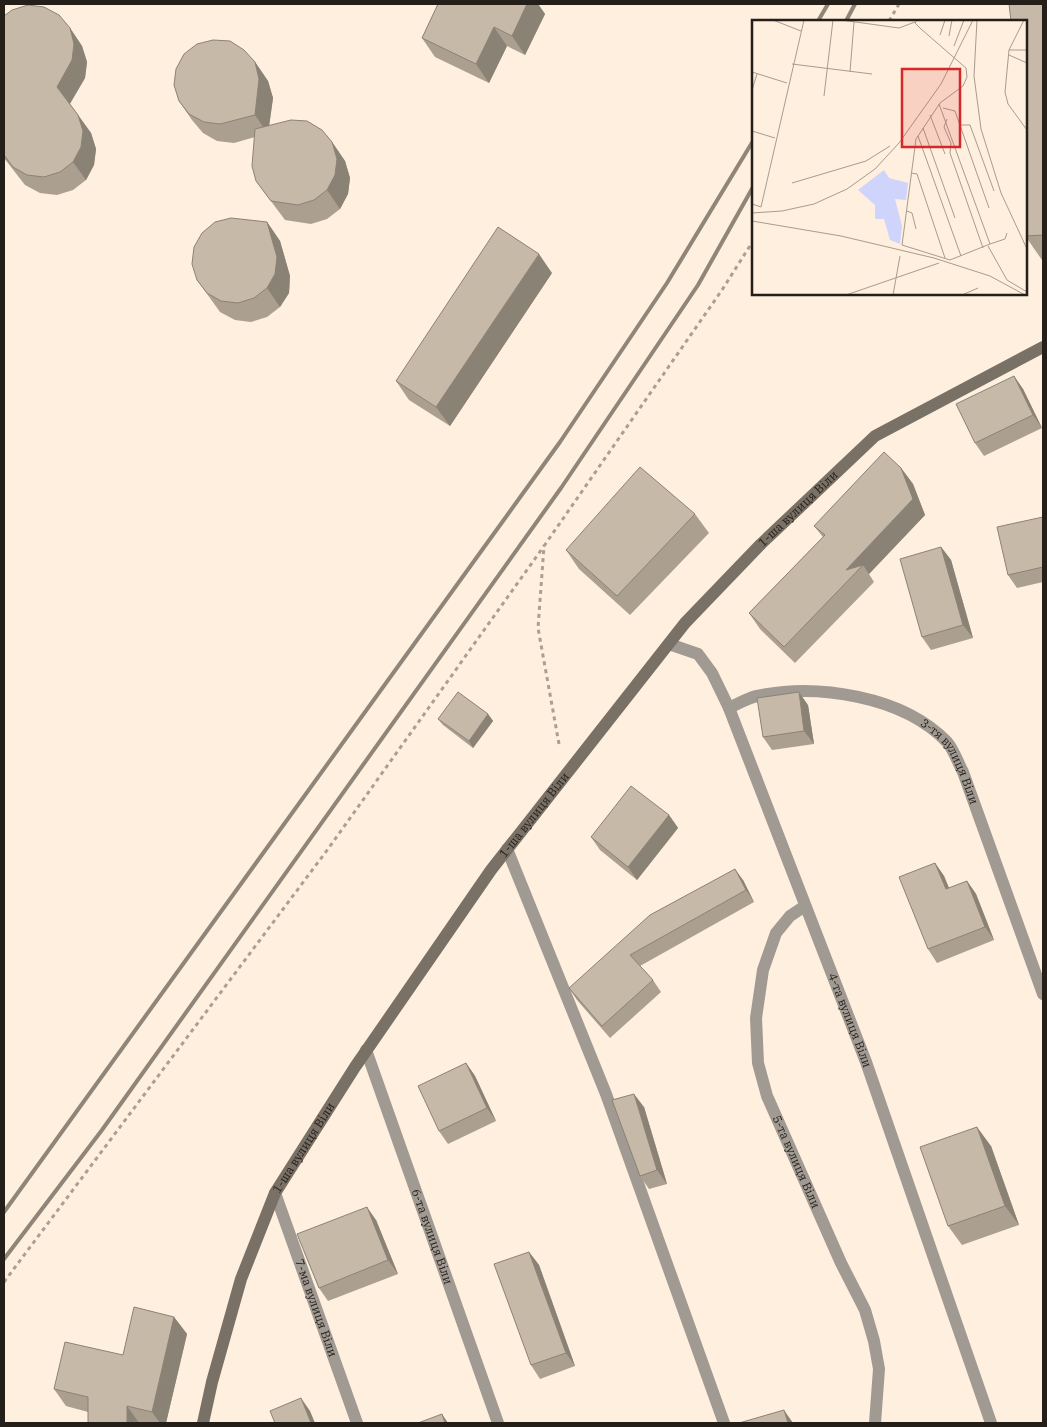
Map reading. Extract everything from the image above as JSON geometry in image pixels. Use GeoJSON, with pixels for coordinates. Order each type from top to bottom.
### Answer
{"type":"FeatureCollection","features":[{"type":"Feature","properties":{"kind":"main road","name":"1-ша вулиця Віли"},"geometry":{"type":"LineString","coordinates":[[203,1423],[212,1382],[241,1279],[275,1193],[366,1050],[491,870],[564,776],[685,623],[761,544],[875,436],[1043,346]]}},
{"type":"Feature","properties":{"kind":"street","name":"4-та вулиця Віли"},"geometry":{"type":"LineString","coordinates":[[669,644],[698,654],[712,672],[729,708],[866,1062],[991,1423]]}},
{"type":"Feature","properties":{"kind":"street","name":"3-тя вулиця Віли"},"geometry":{"type":"LineString","coordinates":[[729,708],[755,696],[790,691],[833,692],[883,704],[920,720],[948,743],[963,772],[1043,994]]}},
{"type":"Feature","properties":{"kind":"street"},"geometry":{"type":"LineString","coordinates":[[508,849],[606,1094],[724,1423]]}},
{"type":"Feature","properties":{"kind":"street","name":"5-та вулиця Віли"},"geometry":{"type":"LineString","coordinates":[[805,906],[790,916],[776,933],[763,970],[756,1018],[758,1063],[768,1096],[864,1310],[874,1341],[879,1369],[875,1423]]}},
{"type":"Feature","properties":{"kind":"street","name":"6-та вулиця Віли"},"geometry":{"type":"LineString","coordinates":[[366,1050],[498,1423]]}},
{"type":"Feature","properties":{"kind":"street","name":"7-ма вулиця Віли"},"geometry":{"type":"LineString","coordinates":[[275,1193],[358,1423]]}},
{"type":"Feature","properties":{"kind":"path"},"geometry":{"type":"LineString","coordinates":[[890,20],[899,4]]}},
{"type":"Feature","properties":{"kind":"path"},"geometry":{"type":"LineString","coordinates":[[4,1282],[328,849],[544,546],[722,290],[752,243]]}},
{"type":"Feature","properties":{"kind":"path"},"geometry":{"type":"LineString","coordinates":[[544,546],[538,628],[564,776]]}},
{"type":"Feature","properties":{"kind":"building"},"geometry":{"type":"Polygon","coordinates":[[[438,4],[527,4],[512,36],[494,27],[476,64],[422,38],[438,4]]]}},
{"type":"Feature","properties":{"kind":"building"},"geometry":{"type":"Polygon","coordinates":[[[1009,4],[1043,4],[1043,235],[1027,236],[1027,20],[1011,20],[1009,4]]]}},
{"type":"Feature","properties":{"kind":"building"},"geometry":{"type":"Polygon","coordinates":[[[28,5],[44,7],[59,15],[70,28],[74,44],[72,60],[57,87],[78,115],[83,131],[81,147],[73,162],[60,172],[44,177],[27,175],[13,167],[4,155],[4,16],[12,10],[28,5]]]}},
{"type":"Feature","properties":{"kind":"building"},"geometry":{"type":"Polygon","coordinates":[[[213,40],[230,41],[244,50],[255,62],[259,79],[255,115],[220,124],[204,122],[189,114],[179,101],[174,85],[176,69],[184,54],[197,44],[213,40]]]}},
{"type":"Feature","properties":{"kind":"building"},"geometry":{"type":"Polygon","coordinates":[[[291,120],[307,121],[322,130],[332,142],[337,159],[335,175],[327,190],[314,200],[298,205],[271,201],[256,181],[252,166],[255,129],[291,120]]]}},
{"type":"Feature","properties":{"kind":"building"},"geometry":{"type":"Polygon","coordinates":[[[231,218],[267,222],[277,257],[275,274],[267,288],[254,298],[238,303],[221,301],[207,293],[197,280],[192,264],[194,247],[202,233],[215,222],[231,218]]]}},
{"type":"Feature","properties":{"kind":"building"},"geometry":{"type":"Polygon","coordinates":[[[498,227],[539,254],[436,407],[396,381],[498,227]]]}},
{"type":"Feature","properties":{"kind":"building"},"geometry":{"type":"Polygon","coordinates":[[[1014,376],[1033,415],[975,443],[956,404],[1014,376]]]}},
{"type":"Feature","properties":{"kind":"building"},"geometry":{"type":"Polygon","coordinates":[[[884,452],[901,468],[913,499],[846,570],[863,565],[784,647],[749,613],[825,535],[814,526],[884,452]]]}},
{"type":"Feature","properties":{"kind":"building"},"geometry":{"type":"Polygon","coordinates":[[[640,467],[695,514],[617,596],[566,550],[640,467]]]}},
{"type":"Feature","properties":{"kind":"building"},"geometry":{"type":"Polygon","coordinates":[[[1043,517],[1043,567],[1008,575],[997,527],[1043,517]]]}},
{"type":"Feature","properties":{"kind":"building"},"geometry":{"type":"Polygon","coordinates":[[[941,547],[963,625],[922,637],[900,559],[941,547]]]}},
{"type":"Feature","properties":{"kind":"building"},"geometry":{"type":"Polygon","coordinates":[[[458,692],[488,714],[469,741],[438,719],[458,692]]]}},
{"type":"Feature","properties":{"kind":"building"},"geometry":{"type":"Polygon","coordinates":[[[799,692],[804,731],[763,737],[757,698],[799,692]]]}},
{"type":"Feature","properties":{"kind":"building"},"geometry":{"type":"Polygon","coordinates":[[[631,786],[669,815],[628,867],[591,837],[631,786]]]}},
{"type":"Feature","properties":{"kind":"building"},"geometry":{"type":"Polygon","coordinates":[[[935,863],[946,889],[967,881],[985,927],[928,949],[899,877],[935,863]]]}},
{"type":"Feature","properties":{"kind":"building"},"geometry":{"type":"Polygon","coordinates":[[[735,869],[746,890],[630,955],[653,980],[602,1026],[569,988],[650,915],[735,869]]]}},
{"type":"Feature","properties":{"kind":"building"},"geometry":{"type":"Polygon","coordinates":[[[466,1063],[487,1108],[439,1131],[418,1086],[466,1063]]]}},
{"type":"Feature","properties":{"kind":"building"},"geometry":{"type":"Polygon","coordinates":[[[634,1094],[657,1170],[640,1176],[612,1100],[634,1094]]]}},
{"type":"Feature","properties":{"kind":"building"},"geometry":{"type":"Polygon","coordinates":[[[977,1127],[1005,1206],[948,1226],[920,1147],[977,1127]]]}},
{"type":"Feature","properties":{"kind":"building"},"geometry":{"type":"Polygon","coordinates":[[[367,1207],[388,1260],[319,1288],[297,1234],[367,1207]]]}},
{"type":"Feature","properties":{"kind":"building"},"geometry":{"type":"Polygon","coordinates":[[[529,1252],[566,1353],[531,1365],[494,1264],[529,1252]]]}},
{"type":"Feature","properties":{"kind":"building"},"geometry":{"type":"Polygon","coordinates":[[[134,1307],[174,1317],[152,1412],[127,1406],[127,1423],[88,1423],[88,1397],[54,1389],[65,1342],[123,1355],[134,1307]]]}},
{"type":"Feature","properties":{"kind":"building"},"geometry":{"type":"Polygon","coordinates":[[[301,1398],[311,1423],[275,1423],[270,1411],[301,1398]]]}},
{"type":"Feature","properties":{"kind":"building"},"geometry":{"type":"Polygon","coordinates":[[[784,1410],[788,1423],[739,1423],[784,1410]]]}},
{"type":"Feature","properties":{"kind":"building"},"geometry":{"type":"Polygon","coordinates":[[[442,1414],[445,1423],[418,1423],[442,1414]]]}},
{"type":"Feature","properties":{"kind":"railway"},"geometry":{"type":"LineString","coordinates":[[819,20],[828,4]]}},
{"type":"Feature","properties":{"kind":"railway"},"geometry":{"type":"LineString","coordinates":[[847,20],[855,4]]}},
{"type":"Feature","properties":{"kind":"railway"},"geometry":{"type":"LineString","coordinates":[[4,1212],[560,442],[667,283],[752,143]]}},
{"type":"Feature","properties":{"kind":"railway"},"geometry":{"type":"LineString","coordinates":[[4,1259],[102,1130],[561,488],[698,285],[752,189]]}}]}
